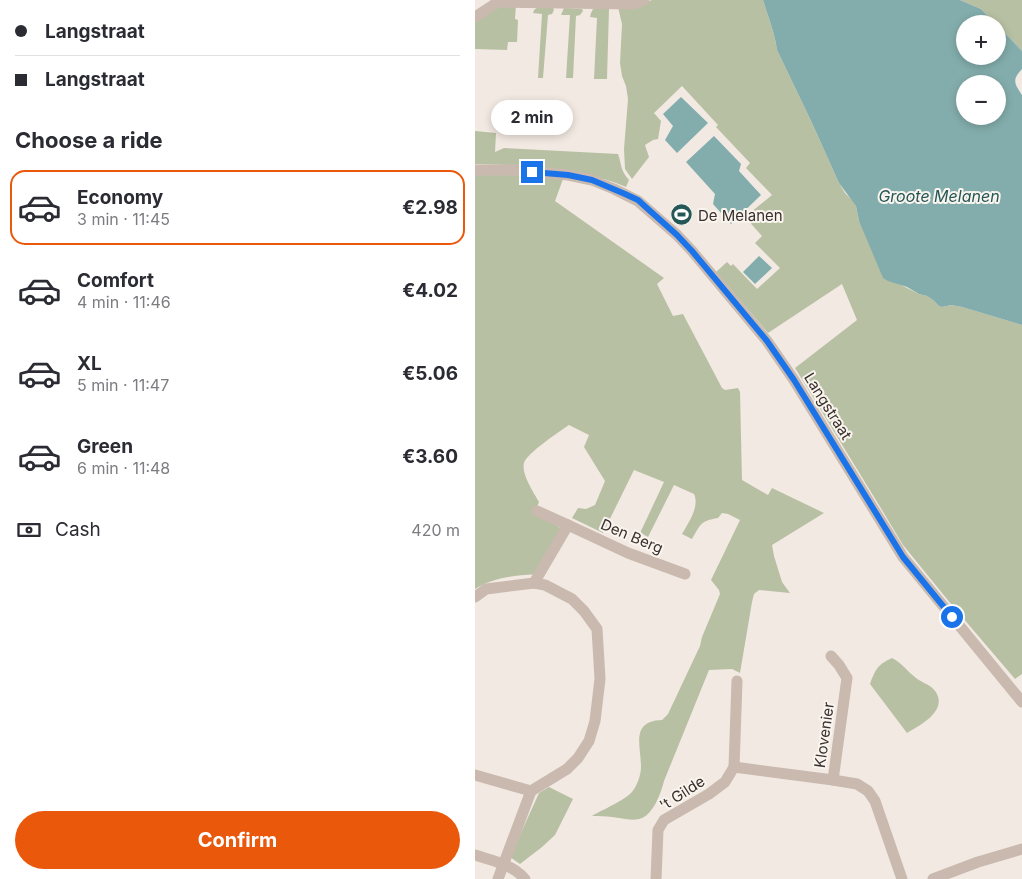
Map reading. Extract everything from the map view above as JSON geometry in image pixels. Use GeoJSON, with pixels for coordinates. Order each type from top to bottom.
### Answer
{"type":"FeatureCollection","features":[{"type":"Feature","properties":{"kind":"street"},"geometry":{"type":"LineString","coordinates":[[475,18],[498,2],[633,4],[644,0]]}},
{"type":"Feature","properties":{"kind":"street","name":"Langstraat"},"geometry":{"type":"LineString","coordinates":[[475,170],[515,170],[568,175],[592,180],[638,200],[677,235],[767,341],[794,380],[903,557],[1022,702]]}},
{"type":"Feature","properties":{"kind":"street","name":"Den Berg"},"geometry":{"type":"LineString","coordinates":[[537,511],[628,553],[685,574]]}},
{"type":"Feature","properties":{"kind":"street"},"geometry":{"type":"LineString","coordinates":[[534,583],[568,525]]}},
{"type":"Feature","properties":{"kind":"street"},"geometry":{"type":"LineString","coordinates":[[475,597],[486,589],[534,583],[545,584],[572,599],[585,610],[597,629],[600,678],[595,722],[589,741],[578,758],[567,769],[531,791],[498,879]]}},
{"type":"Feature","properties":{"kind":"street","name":"Klovenier"},"geometry":{"type":"LineString","coordinates":[[831,656],[847,678],[833,780],[857,784],[868,791],[875,801],[902,879]]}},
{"type":"Feature","properties":{"kind":"street"},"geometry":{"type":"LineString","coordinates":[[737,681],[734,767],[833,780]]}},
{"type":"Feature","properties":{"kind":"street","name":"'t Gilde"},"geometry":{"type":"LineString","coordinates":[[656,879],[658,830],[664,820],[709,794],[725,782],[734,767]]}},
{"type":"Feature","properties":{"kind":"street"},"geometry":{"type":"LineString","coordinates":[[475,775],[531,791]]}},
{"type":"Feature","properties":{"kind":"street"},"geometry":{"type":"LineString","coordinates":[[933,879],[978,862],[1022,849]]}},
{"type":"Feature","properties":{"kind":"street"},"geometry":{"type":"LineString","coordinates":[[475,855],[504,864],[515,870],[525,879]]}},
{"type":"Feature","properties":{"kind":"green space"},"geometry":{"type":"Polygon","coordinates":[[[652,0],[763,0],[777,50],[839,183],[856,206],[859,221],[899,284],[927,296],[942,307],[951,305],[962,307],[1022,325],[1022,674],[1015,679],[903,545],[795,368],[857,320],[842,284],[768,333],[716,272],[727,262],[731,266],[733,264],[757,289],[780,268],[755,243],[762,236],[745,217],[772,195],[746,168],[750,163],[716,127],[718,125],[682,86],[654,113],[661,121],[658,139],[645,145],[649,157],[632,179],[625,169],[624,149],[628,99],[620,63],[622,24],[618,7],[638,5],[652,0]]]}},
{"type":"Feature","properties":{"kind":"green space"},"geometry":{"type":"Polygon","coordinates":[[[960,0],[1022,0],[1022,51],[1006,34],[1006,15],[987,15],[981,9],[960,0]]]}},
{"type":"Feature","properties":{"kind":"green space"},"geometry":{"type":"Polygon","coordinates":[[[516,5],[515,19],[518,20],[517,42],[508,42],[507,50],[475,49],[475,20],[502,6],[516,5]]]}},
{"type":"Feature","properties":{"kind":"green space"},"geometry":{"type":"Polygon","coordinates":[[[538,7],[553,8],[554,10],[552,14],[548,15],[543,78],[538,78],[542,14],[533,13],[538,7]]]}},
{"type":"Feature","properties":{"kind":"green space"},"geometry":{"type":"Polygon","coordinates":[[[564,8],[582,9],[583,11],[580,15],[576,16],[573,78],[566,78],[570,15],[561,15],[564,8]]]}},
{"type":"Feature","properties":{"kind":"green space"},"geometry":{"type":"Polygon","coordinates":[[[593,9],[609,9],[607,79],[594,79],[597,18],[590,17],[593,9]]]}},
{"type":"Feature","properties":{"kind":"green space"},"geometry":{"type":"Polygon","coordinates":[[[475,131],[496,133],[495,152],[504,148],[618,154],[623,170],[629,180],[626,187],[572,172],[513,165],[475,164],[475,131]]]}},
{"type":"Feature","properties":{"kind":"green space"},"geometry":{"type":"Polygon","coordinates":[[[475,174],[563,179],[555,201],[664,278],[657,284],[673,316],[683,314],[722,388],[725,390],[738,388],[740,392],[742,480],[768,495],[772,488],[824,513],[772,545],[782,582],[790,593],[759,590],[754,594],[740,673],[732,669],[709,670],[658,798],[652,809],[639,819],[629,820],[607,816],[592,816],[624,798],[636,787],[641,770],[639,736],[641,730],[645,725],[652,721],[662,720],[668,714],[700,646],[720,594],[711,580],[740,520],[722,513],[718,518],[704,522],[692,539],[682,534],[693,515],[695,499],[694,494],[674,485],[648,537],[641,533],[641,531],[664,482],[634,470],[603,533],[572,518],[578,508],[586,509],[595,505],[605,481],[584,447],[589,435],[569,425],[551,437],[524,463],[526,478],[539,502],[535,512],[562,529],[540,574],[498,579],[475,589],[475,174]]]}},
{"type":"Feature","properties":{"kind":"green space"},"geometry":{"type":"Polygon","coordinates":[[[892,658],[916,678],[933,688],[939,701],[938,707],[930,718],[907,733],[870,684],[878,668],[892,658]]]}},
{"type":"Feature","properties":{"kind":"green space"},"geometry":{"type":"Polygon","coordinates":[[[549,787],[573,799],[555,835],[520,864],[510,857],[539,793],[549,787]]]}},
{"type":"Feature","properties":{"kind":"water","name":"Groote Melanen"},"geometry":{"type":"Polygon","coordinates":[[[763,0],[960,0],[981,9],[987,15],[956,15],[956,65],[1006,65],[1006,34],[1022,51],[1022,69],[1015,82],[1022,95],[1022,325],[962,307],[951,305],[939,306],[927,296],[883,278],[859,221],[856,206],[839,183],[777,50],[763,0]]]}},
{"type":"Feature","properties":{"kind":"water"},"geometry":{"type":"Polygon","coordinates":[[[681,97],[708,123],[677,153],[665,140],[673,126],[663,114],[681,97]]]}},
{"type":"Feature","properties":{"kind":"water"},"geometry":{"type":"Polygon","coordinates":[[[714,136],[741,164],[739,171],[761,195],[731,224],[713,204],[715,194],[686,162],[714,136]]]}},
{"type":"Feature","properties":{"kind":"water"},"geometry":{"type":"Polygon","coordinates":[[[759,256],[772,268],[755,284],[743,272],[759,256]]]}},
{"type":"Feature","properties":{"kind":"place","name":"De Melanen"},"geometry":{"type":"Point","coordinates":[682,215]}},
{"type":"Feature","properties":{"kind":"route"},"geometry":{"type":"LineString","coordinates":[[532,172],[568,175],[592,180],[614,189],[638,200],[677,235],[767,341],[794,380],[903,557],[952,617]]}}]}
